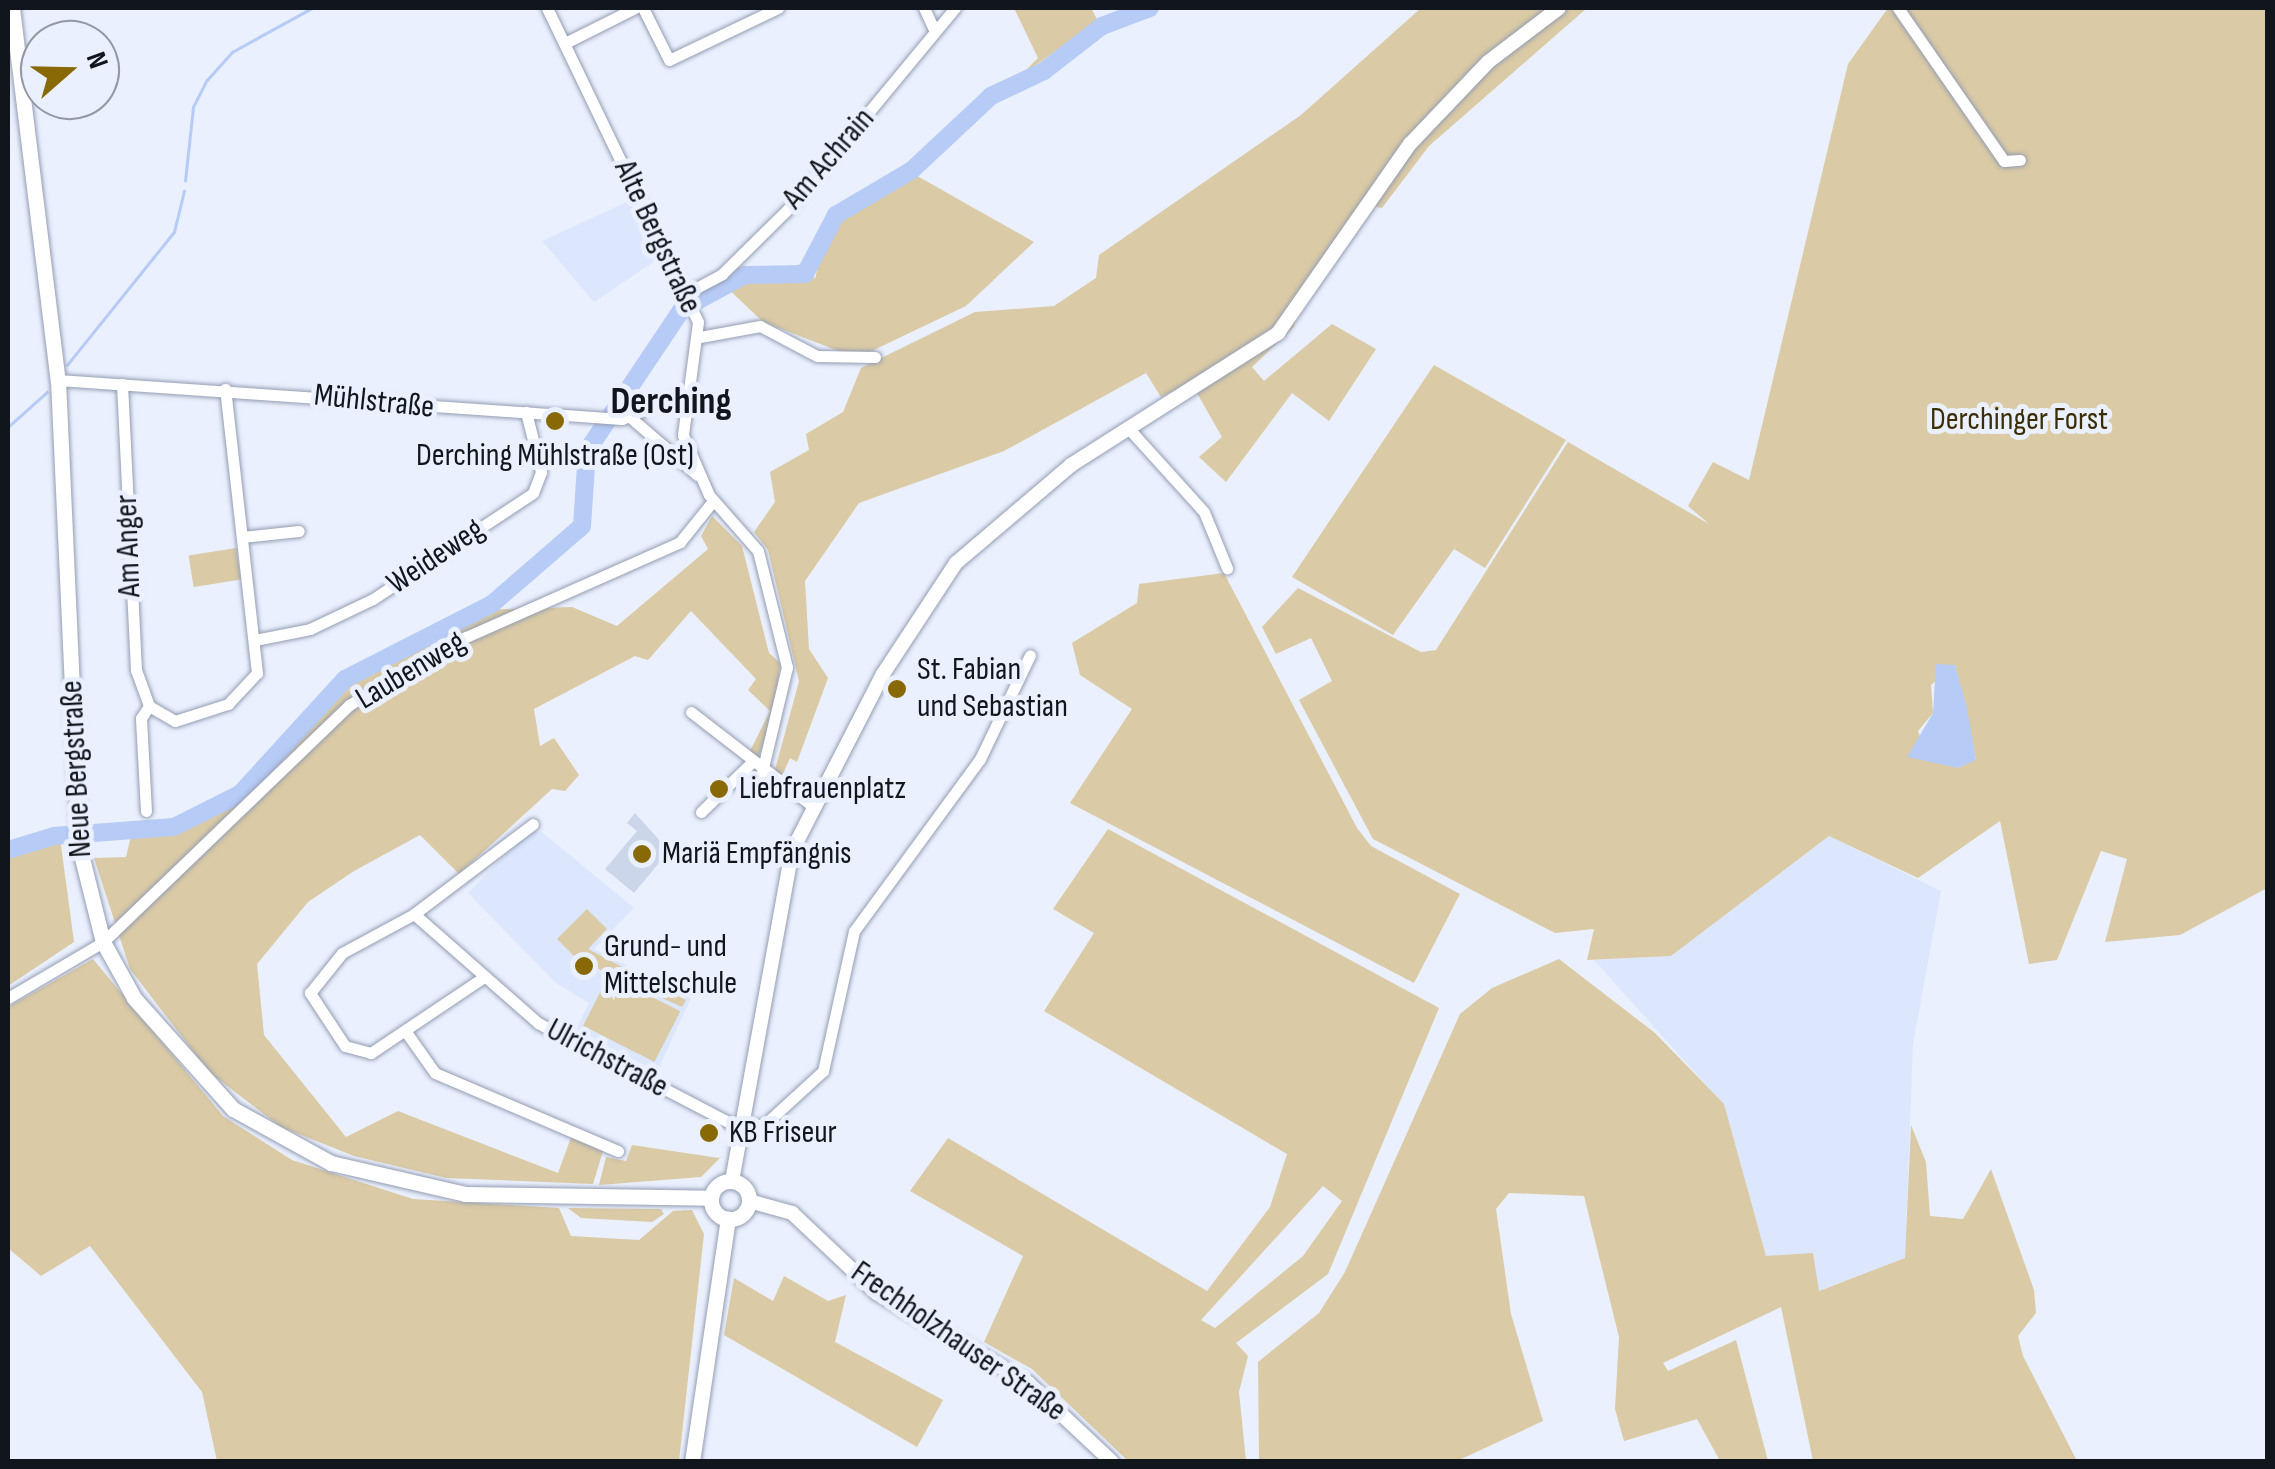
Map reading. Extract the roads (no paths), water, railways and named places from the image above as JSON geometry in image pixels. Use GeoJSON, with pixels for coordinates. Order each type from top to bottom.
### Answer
{"type":"FeatureCollection","features":[{"type":"Feature","properties":{"kind":"main road","name":"Neue Bergstraße"},"geometry":{"type":"LineString","coordinates":[[12,8],[58,380],[76,824],[104,942],[182,1061],[233,1109],[331,1162],[465,1194],[710,1198]]}},
{"type":"Feature","properties":{"kind":"main road"},"geometry":{"type":"LineString","coordinates":[[692,1462],[728,1219],[749,1201],[732,1180],[710,1198],[728,1219]]}},
{"type":"Feature","properties":{"kind":"street","name":"Alte Bergstraße"},"geometry":{"type":"LineString","coordinates":[[548,8],[690,300],[700,337],[682,394],[697,476]]}},
{"type":"Feature","properties":{"kind":"street"},"geometry":{"type":"LineString","coordinates":[[564,43],[636,8]]}},
{"type":"Feature","properties":{"kind":"street"},"geometry":{"type":"LineString","coordinates":[[643,8],[669,60],[778,8]]}},
{"type":"Feature","properties":{"kind":"street"},"geometry":{"type":"LineString","coordinates":[[924,8],[935,32]]}},
{"type":"Feature","properties":{"kind":"street","name":"Am Achrain"},"geometry":{"type":"LineString","coordinates":[[690,300],[791,206],[955,8]]}},
{"type":"Feature","properties":{"kind":"street"},"geometry":{"type":"LineString","coordinates":[[732,1180],[786,868],[883,674],[956,563],[1027,498],[1278,333],[1410,144],[1488,62],[1559,8]]}},
{"type":"Feature","properties":{"kind":"street"},"geometry":{"type":"LineString","coordinates":[[1898,8],[2004,161],[2020,160]]}},
{"type":"Feature","properties":{"kind":"street"},"geometry":{"type":"LineString","coordinates":[[700,337],[760,326],[817,356],[875,358]]}},
{"type":"Feature","properties":{"kind":"street","name":"Mühlstraße"},"geometry":{"type":"LineString","coordinates":[[58,380],[631,418],[682,394]]}},
{"type":"Feature","properties":{"kind":"street","name":"Am Anger"},"geometry":{"type":"LineString","coordinates":[[122,384],[133,635],[149,706],[142,718],[146,811]]}},
{"type":"Feature","properties":{"kind":"street"},"geometry":{"type":"LineString","coordinates":[[149,706],[183,721],[228,704],[254,684],[256,640],[225,390]]}},
{"type":"Feature","properties":{"kind":"street","name":"Weideweg"},"geometry":{"type":"LineString","coordinates":[[256,640],[310,630],[373,599],[532,493],[541,472],[526,412]]}},
{"type":"Feature","properties":{"kind":"street","name":"Alte Bergstraße"},"geometry":{"type":"LineString","coordinates":[[631,418],[697,476],[713,501],[758,551],[787,667],[762,772]]}},
{"type":"Feature","properties":{"kind":"street"},"geometry":{"type":"LineString","coordinates":[[1130,430],[1204,512],[1226,568]]}},
{"type":"Feature","properties":{"kind":"street","name":"Laubenweg"},"geometry":{"type":"LineString","coordinates":[[8,998],[104,942],[350,705],[466,637],[680,542],[713,501]]}},
{"type":"Feature","properties":{"kind":"street"},"geometry":{"type":"LineString","coordinates":[[242,537],[299,531]]}},
{"type":"Feature","properties":{"kind":"street"},"geometry":{"type":"LineString","coordinates":[[740,1127],[778,1118],[823,1071],[848,943],[980,759],[1030,655]]}},
{"type":"Feature","properties":{"kind":"street"},"geometry":{"type":"LineString","coordinates":[[690,712],[762,772],[814,807]]}},
{"type":"Feature","properties":{"kind":"street"},"geometry":{"type":"LineString","coordinates":[[701,812],[751,763]]}},
{"type":"Feature","properties":{"kind":"street"},"geometry":{"type":"LineString","coordinates":[[481,980],[406,1032],[358,1052],[310,993],[342,952],[414,914],[533,824]]}},
{"type":"Feature","properties":{"kind":"street","name":"Ulrichstraße"},"geometry":{"type":"LineString","coordinates":[[414,914],[481,980],[538,1024],[740,1127]]}},
{"type":"Feature","properties":{"kind":"street"},"geometry":{"type":"LineString","coordinates":[[406,1032],[435,1072],[618,1151]]}},
{"type":"Feature","properties":{"kind":"street","name":"Frechholzhauser Straße"},"geometry":{"type":"LineString","coordinates":[[749,1201],[792,1213],[870,1287],[1028,1384],[1112,1462]]}},
{"type":"Feature","properties":{"kind":"water"},"geometry":{"type":"Polygon","coordinates":[[[1936,664],[1955,665],[1967,708],[1976,760],[1958,768],[1907,757],[1933,713],[1936,664]]]}},
{"type":"Feature","properties":{"kind":"waterway"},"geometry":{"type":"LineString","coordinates":[[185,181],[193,107],[207,80],[232,52],[312,8]]}},
{"type":"Feature","properties":{"kind":"waterway"},"geometry":{"type":"LineString","coordinates":[[8,850],[54,836],[174,827],[240,794],[345,679],[492,604],[582,526],[587,451],[682,309],[745,275],[805,274],[836,215],[912,170],[991,96],[1044,71],[1102,26],[1150,8]]}},
{"type":"Feature","properties":{"kind":"waterway"},"geometry":{"type":"LineString","coordinates":[[67,365],[174,232],[184,191]]}},
{"type":"Feature","properties":{"kind":"waterway"},"geometry":{"type":"LineString","coordinates":[[8,427],[47,392]]}},
{"type":"Feature","properties":{"kind":"place","name":"Derching Mühlstraße (Ost)"},"geometry":{"type":"Point","coordinates":[555,421]}},
{"type":"Feature","properties":{"kind":"place","name":"St. Fabian und Sebastian"},"geometry":{"type":"Point","coordinates":[897,689]}},
{"type":"Feature","properties":{"kind":"place","name":"Liebfrauenplatz"},"geometry":{"type":"Point","coordinates":[719,789]}},
{"type":"Feature","properties":{"kind":"place","name":"Mariä Empfängnis"},"geometry":{"type":"Point","coordinates":[642,854]}},
{"type":"Feature","properties":{"kind":"place","name":"Grund- und Mittelschule"},"geometry":{"type":"Point","coordinates":[584,966]}},
{"type":"Feature","properties":{"kind":"place","name":"KB Friseur"},"geometry":{"type":"Point","coordinates":[709,1133]}},
{"type":"Feature","properties":{"kind":"district","name":"Derching"},"geometry":{"type":"Point","coordinates":[671,402]}},
{"type":"Feature","properties":{"kind":"park label","name":"Derchinger Forst"},"geometry":{"type":"Point","coordinates":[2019,420]}}]}
